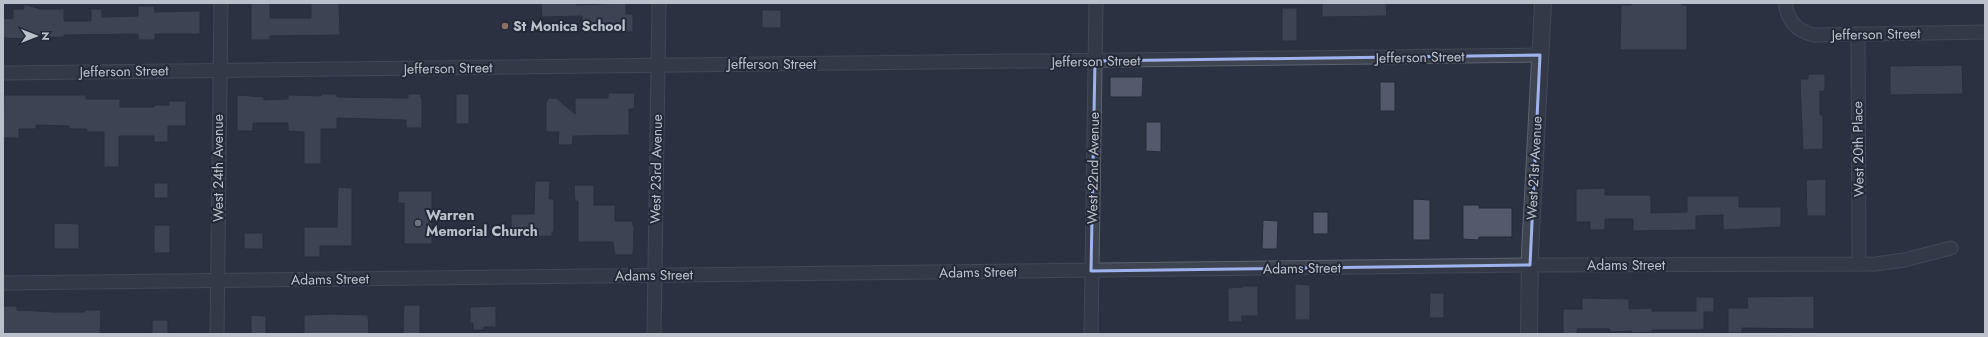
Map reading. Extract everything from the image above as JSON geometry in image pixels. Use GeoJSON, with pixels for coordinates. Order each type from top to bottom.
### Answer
{"type":"FeatureCollection","features":[{"type":"Feature","properties":{"kind":"street","name":"West 24th Avenue"},"geometry":{"type":"LineString","coordinates":[[217,334],[221,3]]}},
{"type":"Feature","properties":{"kind":"street","name":"West 23rd Avenue"},"geometry":{"type":"LineString","coordinates":[[654,334],[658,3]]}},
{"type":"Feature","properties":{"kind":"street","name":"West 22nd Avenue"},"geometry":{"type":"LineString","coordinates":[[1091,334],[1096,3]]}},
{"type":"Feature","properties":{"kind":"street","name":"West 21st Avenue"},"geometry":{"type":"LineString","coordinates":[[1529,334],[1530,265],[1543,3]]}},
{"type":"Feature","properties":{"kind":"street","name":"Jefferson Street"},"geometry":{"type":"LineString","coordinates":[[1785,3],[1790,21],[1803,32],[1814,34],[1985,32]]}},
{"type":"Feature","properties":{"kind":"street","name":"West 20th Place"},"geometry":{"type":"LineString","coordinates":[[1858,34],[1859,264]]}},
{"type":"Feature","properties":{"kind":"street","name":"Jefferson Street"},"geometry":{"type":"LineString","coordinates":[[3,73],[1540,55]]}},
{"type":"Feature","properties":{"kind":"street","name":"Adams Street"},"geometry":{"type":"LineString","coordinates":[[3,283],[1530,265],[1859,264],[1904,260],[1952,248]]}},
{"type":"Feature","properties":{"kind":"highlighted area"},"geometry":{"type":"Polygon","coordinates":[[[1540,55],[1530,265],[1091,271],[1095,61],[1540,55]]]}},
{"type":"Feature","properties":{"kind":"building"},"geometry":{"type":"Polygon","coordinates":[[[251,3],[270,3],[270,18],[311,18],[311,3],[339,3],[340,35],[270,36],[270,40],[251,40],[251,3]]]}},
{"type":"Feature","properties":{"kind":"building"},"geometry":{"type":"Polygon","coordinates":[[[541,3],[576,3],[577,5],[626,3],[626,14],[633,14],[633,32],[582,33],[582,16],[542,17],[541,3]]]}},
{"type":"Feature","properties":{"kind":"building"},"geometry":{"type":"Polygon","coordinates":[[[1322,3],[1386,3],[1387,16],[1322,17],[1322,3]]]}},
{"type":"Feature","properties":{"kind":"building"},"geometry":{"type":"Polygon","coordinates":[[[1631,3],[1682,3],[1682,5],[1687,5],[1687,50],[1620,50],[1621,5],[1631,5],[1631,3]]]}},
{"type":"Feature","properties":{"kind":"building"},"geometry":{"type":"Polygon","coordinates":[[[24,4],[40,9],[64,9],[64,21],[91,21],[91,9],[102,9],[102,17],[138,16],[138,6],[154,6],[155,12],[200,11],[200,34],[155,34],[155,40],[138,40],[138,34],[64,35],[64,37],[30,39],[3,38],[3,18],[13,19],[13,9],[24,9],[24,4]]]}},
{"type":"Feature","properties":{"kind":"building"},"geometry":{"type":"Polygon","coordinates":[[[1282,8],[1297,8],[1297,41],[1282,41],[1282,8]]]}},
{"type":"Feature","properties":{"kind":"building"},"geometry":{"type":"Polygon","coordinates":[[[762,10],[781,10],[781,28],[762,28],[762,10]]]}},
{"type":"Feature","properties":{"kind":"building"},"geometry":{"type":"Polygon","coordinates":[[[1962,65],[1963,94],[1890,95],[1890,66],[1962,65]]]}},
{"type":"Feature","properties":{"kind":"building"},"geometry":{"type":"Polygon","coordinates":[[[1808,74],[1825,74],[1825,91],[1820,91],[1820,115],[1823,115],[1823,149],[1803,150],[1800,79],[1808,79],[1808,74]]]}},
{"type":"Feature","properties":{"kind":"building"},"geometry":{"type":"Polygon","coordinates":[[[1110,77],[1143,77],[1142,97],[1110,97],[1110,77]]]}},
{"type":"Feature","properties":{"kind":"building"},"geometry":{"type":"Polygon","coordinates":[[[1380,82],[1395,82],[1395,111],[1380,111],[1380,82]]]}},
{"type":"Feature","properties":{"kind":"building"},"geometry":{"type":"Polygon","coordinates":[[[608,93],[635,93],[634,109],[629,109],[629,135],[573,136],[572,145],[558,145],[559,132],[546,132],[546,102],[549,98],[556,98],[575,114],[575,98],[608,98],[608,93]]]}},
{"type":"Feature","properties":{"kind":"building"},"geometry":{"type":"Polygon","coordinates":[[[321,94],[337,94],[337,97],[408,98],[408,94],[421,94],[422,128],[406,128],[406,120],[337,118],[337,129],[321,129],[321,164],[304,164],[304,132],[288,131],[288,123],[253,123],[253,131],[237,131],[237,95],[264,97],[264,100],[288,99],[288,95],[321,96],[321,94]]]}},
{"type":"Feature","properties":{"kind":"building"},"geometry":{"type":"Polygon","coordinates":[[[456,94],[469,94],[469,124],[456,124],[456,94]]]}},
{"type":"Feature","properties":{"kind":"building"},"geometry":{"type":"Polygon","coordinates":[[[4,95],[86,95],[86,99],[120,99],[120,107],[154,107],[154,105],[169,105],[169,101],[186,101],[186,126],[168,126],[168,142],[154,142],[154,136],[119,136],[119,167],[104,167],[104,132],[87,132],[87,129],[69,129],[69,126],[36,125],[36,129],[19,129],[19,138],[3,138],[4,95]]]}},
{"type":"Feature","properties":{"kind":"building"},"geometry":{"type":"Polygon","coordinates":[[[1146,122],[1161,122],[1161,152],[1146,151],[1146,122]]]}},
{"type":"Feature","properties":{"kind":"building"},"geometry":{"type":"Polygon","coordinates":[[[1826,179],[1826,216],[1807,216],[1806,180],[1826,179]]]}},
{"type":"Feature","properties":{"kind":"building"},"geometry":{"type":"Polygon","coordinates":[[[535,181],[550,181],[549,199],[554,199],[554,232],[552,232],[552,236],[511,237],[511,214],[534,214],[535,181]]]}},
{"type":"Feature","properties":{"kind":"building"},"geometry":{"type":"Polygon","coordinates":[[[154,183],[168,183],[168,198],[154,198],[154,183]]]}},
{"type":"Feature","properties":{"kind":"building"},"geometry":{"type":"Polygon","coordinates":[[[574,185],[594,185],[594,205],[615,205],[615,221],[633,221],[633,255],[615,255],[613,242],[578,242],[578,201],[575,201],[574,185]]]}},
{"type":"Feature","properties":{"kind":"building"},"geometry":{"type":"Polygon","coordinates":[[[338,187],[352,188],[352,246],[320,246],[320,257],[304,257],[304,227],[337,227],[338,187]]]}},
{"type":"Feature","properties":{"kind":"building"},"geometry":{"type":"Polygon","coordinates":[[[1605,188],[1605,195],[1651,195],[1651,213],[1687,212],[1687,196],[1739,196],[1739,207],[1781,207],[1781,227],[1723,230],[1723,215],[1696,216],[1696,230],[1633,231],[1633,219],[1605,219],[1605,230],[1590,230],[1590,222],[1576,222],[1576,189],[1605,188]]]}},
{"type":"Feature","properties":{"kind":"building","name":"Warren Memorial Church"},"geometry":{"type":"Polygon","coordinates":[[[398,191],[432,191],[432,244],[404,244],[404,203],[398,203],[398,191]]]}},
{"type":"Feature","properties":{"kind":"building"},"geometry":{"type":"Polygon","coordinates":[[[1413,199],[1430,200],[1430,240],[1413,240],[1413,199]]]}},
{"type":"Feature","properties":{"kind":"building"},"geometry":{"type":"Polygon","coordinates":[[[1463,205],[1479,205],[1479,208],[1512,208],[1512,237],[1479,237],[1478,240],[1463,239],[1463,205]]]}},
{"type":"Feature","properties":{"kind":"building"},"geometry":{"type":"Polygon","coordinates":[[[1313,212],[1328,212],[1328,234],[1313,234],[1313,212]]]}},
{"type":"Feature","properties":{"kind":"building"},"geometry":{"type":"Polygon","coordinates":[[[1263,220],[1278,221],[1277,249],[1262,249],[1263,220]]]}},
{"type":"Feature","properties":{"kind":"building"},"geometry":{"type":"Polygon","coordinates":[[[54,223],[79,224],[79,249],[54,249],[54,223]]]}},
{"type":"Feature","properties":{"kind":"building"},"geometry":{"type":"Polygon","coordinates":[[[154,225],[170,225],[170,253],[154,253],[154,225]]]}},
{"type":"Feature","properties":{"kind":"building"},"geometry":{"type":"Polygon","coordinates":[[[244,233],[263,233],[263,249],[244,249],[244,233]]]}},
{"type":"Feature","properties":{"kind":"building"},"geometry":{"type":"Polygon","coordinates":[[[1295,284],[1310,285],[1310,320],[1295,320],[1295,284]]]}},
{"type":"Feature","properties":{"kind":"building"},"geometry":{"type":"Polygon","coordinates":[[[1258,286],[1258,316],[1242,316],[1242,322],[1228,322],[1228,288],[1258,286]]]}},
{"type":"Feature","properties":{"kind":"building"},"geometry":{"type":"Polygon","coordinates":[[[1430,293],[1444,293],[1444,318],[1429,318],[1430,293]]]}},
{"type":"Feature","properties":{"kind":"building"},"geometry":{"type":"Polygon","coordinates":[[[1814,296],[1814,329],[1742,328],[1742,333],[1728,333],[1728,308],[1748,308],[1747,297],[1814,296]]]}},
{"type":"Feature","properties":{"kind":"building"},"geometry":{"type":"Polygon","coordinates":[[[1696,297],[1714,297],[1714,312],[1704,312],[1704,330],[1652,330],[1652,332],[1632,333],[1632,331],[1611,332],[1609,329],[1577,329],[1577,334],[1563,334],[1563,309],[1582,309],[1582,298],[1629,299],[1629,309],[1652,308],[1652,311],[1696,311],[1696,297]]]}},
{"type":"Feature","properties":{"kind":"building"},"geometry":{"type":"Polygon","coordinates":[[[404,305],[420,305],[420,334],[403,334],[404,305]]]}},
{"type":"Feature","properties":{"kind":"building"},"geometry":{"type":"Polygon","coordinates":[[[3,306],[17,306],[17,310],[54,312],[85,312],[85,310],[101,310],[100,334],[3,334],[3,306]]]}},
{"type":"Feature","properties":{"kind":"building"},"geometry":{"type":"Polygon","coordinates":[[[496,306],[496,327],[484,327],[484,330],[473,330],[473,323],[470,323],[470,307],[496,306]]]}},
{"type":"Feature","properties":{"kind":"building"},"geometry":{"type":"Polygon","coordinates":[[[251,315],[266,316],[266,334],[251,334],[251,315]]]}},
{"type":"Feature","properties":{"kind":"building"},"geometry":{"type":"Polygon","coordinates":[[[304,315],[368,315],[369,334],[304,334],[304,315]]]}},
{"type":"Feature","properties":{"kind":"building"},"geometry":{"type":"Polygon","coordinates":[[[152,320],[168,320],[168,334],[152,334],[152,320]]]}},
{"type":"Feature","properties":{"kind":"place","name":"St Monica School"},"geometry":{"type":"Point","coordinates":[505,26]}},
{"type":"Feature","properties":{"kind":"place","name":"Warren Memorial Church"},"geometry":{"type":"Point","coordinates":[418,223]}}]}
